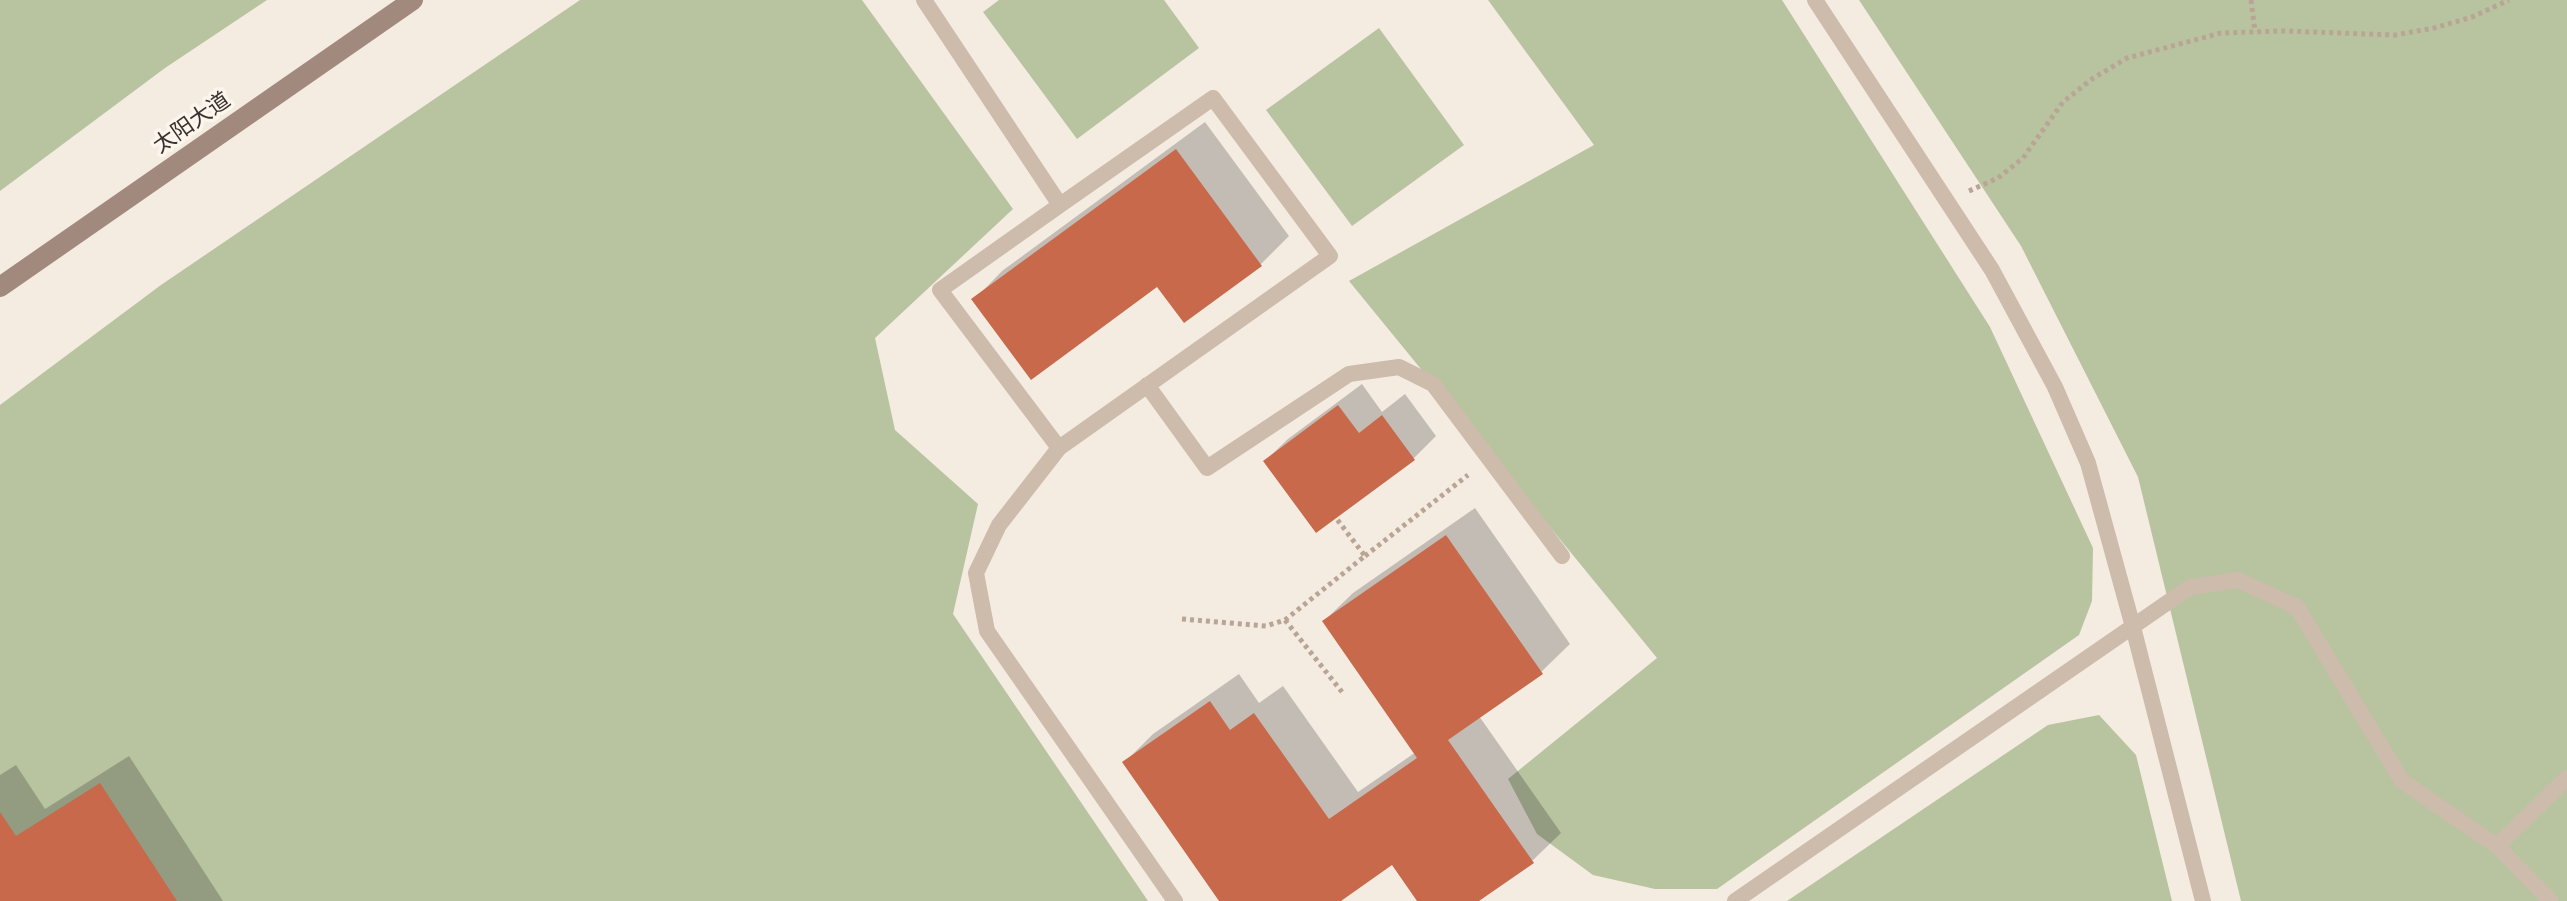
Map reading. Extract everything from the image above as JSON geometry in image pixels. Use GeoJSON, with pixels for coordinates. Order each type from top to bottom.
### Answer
{"type":"FeatureCollection","features":[{"type":"Feature","properties":{"kind":"main road","name":"太阳大道"},"geometry":{"type":"LineString","coordinates":[[0,287],[413,0]]}},
{"type":"Feature","properties":{"kind":"lane"},"geometry":{"type":"LineString","coordinates":[[924,0],[1060,205]]}},
{"type":"Feature","properties":{"kind":"lane"},"geometry":{"type":"LineString","coordinates":[[1815,0],[1992,270],[2055,387],[2088,463],[2203,901]]}},
{"type":"Feature","properties":{"kind":"lane"},"geometry":{"type":"LineString","coordinates":[[1059,448],[940,290],[1213,98],[1330,256],[1059,448],[999,525],[976,573],[987,631],[1175,901]]}},
{"type":"Feature","properties":{"kind":"lane"},"geometry":{"type":"LineString","coordinates":[[1147,385],[1207,468],[1349,374],[1399,367],[1433,384],[1562,556]]}},
{"type":"Feature","properties":{"kind":"lane"},"geometry":{"type":"LineString","coordinates":[[1735,901],[2190,587],[2238,580],[2297,607],[2402,781],[2497,846],[2551,901]]}},
{"type":"Feature","properties":{"kind":"lane"},"geometry":{"type":"LineString","coordinates":[[2497,846],[2567,778]]}},
{"type":"Feature","properties":{"kind":"path"},"geometry":{"type":"LineString","coordinates":[[2251,0],[2255,32]]}},
{"type":"Feature","properties":{"kind":"path"},"geometry":{"type":"LineString","coordinates":[[1946,201],[1998,178],[2023,158],[2063,102],[2092,79],[2127,58],[2221,33],[2395,35],[2472,17],[2509,0]]}},
{"type":"Feature","properties":{"kind":"path"},"geometry":{"type":"LineString","coordinates":[[1182,619],[1266,626],[1285,620],[1489,459]]}},
{"type":"Feature","properties":{"kind":"path"},"geometry":{"type":"LineString","coordinates":[[1336,518],[1365,556]]}},
{"type":"Feature","properties":{"kind":"path"},"geometry":{"type":"LineString","coordinates":[[1285,620],[1342,692]]}},
{"type":"Feature","properties":{"kind":"green space"},"geometry":{"type":"Polygon","coordinates":[[[0,0],[267,0],[165,68],[0,191],[0,0]]]}},
{"type":"Feature","properties":{"kind":"green space"},"geometry":{"type":"Polygon","coordinates":[[[580,0],[862,0],[1013,209],[875,338],[895,430],[978,504],[953,614],[1148,901],[0,901],[0,405],[161,285],[580,0]]]}},
{"type":"Feature","properties":{"kind":"green space"},"geometry":{"type":"Polygon","coordinates":[[[999,0],[1164,0],[1199,48],[1077,139],[983,12],[999,0]]]}},
{"type":"Feature","properties":{"kind":"green space"},"geometry":{"type":"Polygon","coordinates":[[[1488,0],[1782,0],[1990,327],[2093,548],[2092,601],[2079,635],[1717,889],[1655,889],[1593,875],[1537,834],[1508,779],[1657,658],[1349,281],[1594,145],[1488,0]]]}},
{"type":"Feature","properties":{"kind":"green space"},"geometry":{"type":"Polygon","coordinates":[[[1859,0],[2567,0],[2567,901],[2241,901],[2138,477],[2021,246],[1859,0]]]}},
{"type":"Feature","properties":{"kind":"green space"},"geometry":{"type":"Polygon","coordinates":[[[1379,28],[1464,145],[1352,226],[1266,110],[1379,28]]]}},
{"type":"Feature","properties":{"kind":"green space"},"geometry":{"type":"Polygon","coordinates":[[[2099,715],[2136,755],[2172,901],[1787,901],[2048,725],[2099,715]]]}},
{"type":"Feature","properties":{"kind":"building"},"geometry":{"type":"Polygon","coordinates":[[[1176,149],[1262,266],[1184,323],[1157,287],[1031,380],[971,299],[1176,149]]]}},
{"type":"Feature","properties":{"kind":"building"},"geometry":{"type":"Polygon","coordinates":[[[1338,405],[1359,433],[1382,415],[1415,460],[1316,533],[1263,461],[1338,405]]]}},
{"type":"Feature","properties":{"kind":"building"},"geometry":{"type":"Polygon","coordinates":[[[1446,535],[1543,674],[1448,740],[1534,863],[1479,901],[1417,901],[1392,865],[1341,901],[1219,901],[1122,762],[1210,701],[1230,730],[1254,713],[1329,819],[1417,758],[1322,621],[1446,535]]]}},
{"type":"Feature","properties":{"kind":"building"},"geometry":{"type":"Polygon","coordinates":[[[100,783],[177,901],[0,901],[0,812],[16,836],[100,783]]]}}]}
